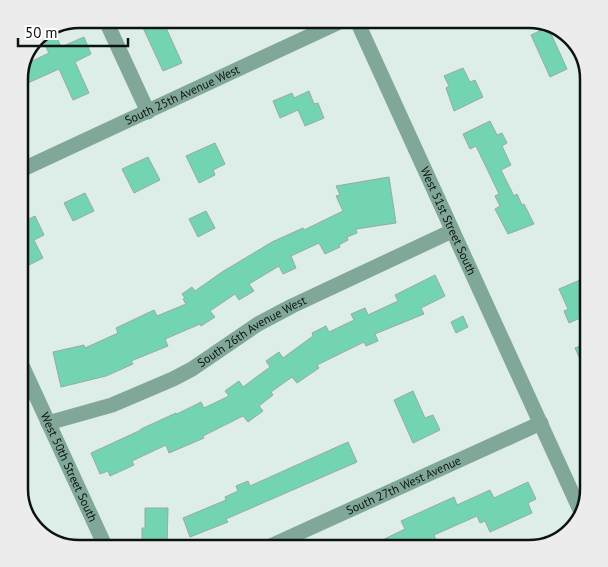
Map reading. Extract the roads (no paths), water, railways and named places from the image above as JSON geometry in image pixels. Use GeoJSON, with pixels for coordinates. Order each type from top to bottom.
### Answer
{"type":"FeatureCollection","features":[{"type":"Feature","properties":{"kind":"street"},"geometry":{"type":"LineString","coordinates":[[109,28],[148,112]]}},
{"type":"Feature","properties":{"kind":"street","name":"South 25th Avenue West"},"geometry":{"type":"LineString","coordinates":[[28,167],[327,28]]}},
{"type":"Feature","properties":{"kind":"street","name":"West 51st Street South"},"geometry":{"type":"LineString","coordinates":[[360,28],[578,505]]}},
{"type":"Feature","properties":{"kind":"street","name":"South 26th Avenue West"},"geometry":{"type":"LineString","coordinates":[[48,423],[112,405],[173,379],[192,369],[258,324],[292,306],[452,231]]}},
{"type":"Feature","properties":{"kind":"street","name":"West 50th Street South"},"geometry":{"type":"LineString","coordinates":[[28,379],[102,540]]}},
{"type":"Feature","properties":{"kind":"street","name":"South 27th West Avenue"},"geometry":{"type":"LineString","coordinates":[[284,540],[541,423]]}}]}
